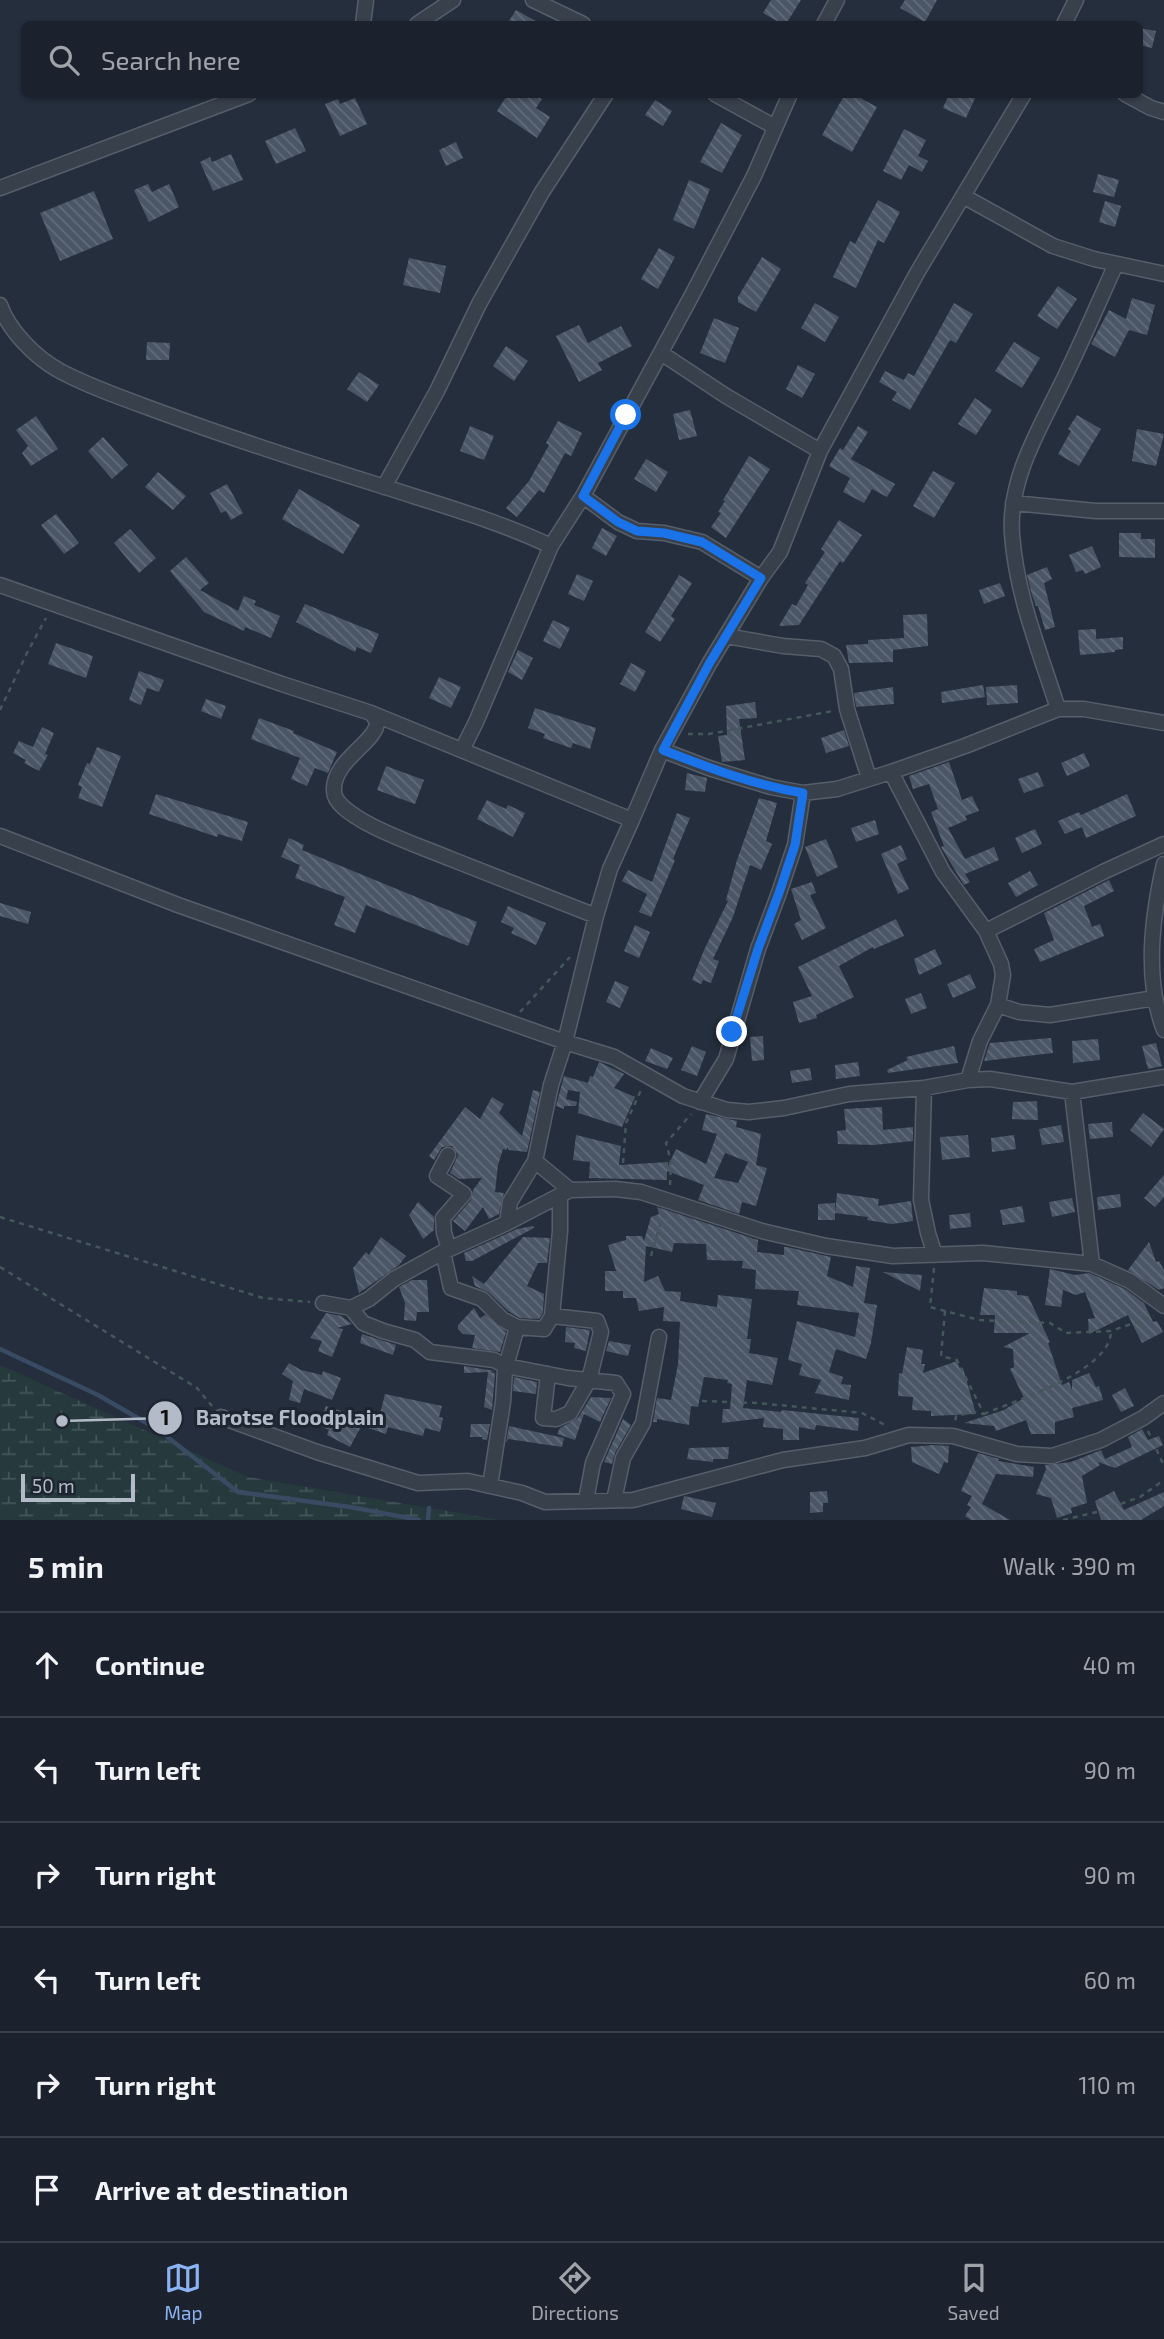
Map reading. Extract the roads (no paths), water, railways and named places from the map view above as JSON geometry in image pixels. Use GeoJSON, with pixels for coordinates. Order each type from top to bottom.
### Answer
{"type":"FeatureCollection","features":[{"type":"Feature","properties":{"kind":"street"},"geometry":{"type":"LineString","coordinates":[[363,21],[366,0]]}},
{"type":"Feature","properties":{"kind":"street"},"geometry":{"type":"LineString","coordinates":[[422,21],[453,0]]}},
{"type":"Feature","properties":{"kind":"street"},"geometry":{"type":"LineString","coordinates":[[533,0],[577,21]]}},
{"type":"Feature","properties":{"kind":"street"},"geometry":{"type":"LineString","coordinates":[[826,21],[837,0]]}},
{"type":"Feature","properties":{"kind":"street"},"geometry":{"type":"LineString","coordinates":[[1065,21],[1076,0]]}},
{"type":"Feature","properties":{"kind":"street"},"geometry":{"type":"LineString","coordinates":[[0,188],[238,98]]}},
{"type":"Feature","properties":{"kind":"street"},"geometry":{"type":"LineString","coordinates":[[384,487],[437,391],[485,293],[542,192],[603,98]]}},
{"type":"Feature","properties":{"kind":"street"},"geometry":{"type":"LineString","coordinates":[[722,98],[775,128]]}},
{"type":"Feature","properties":{"kind":"street"},"geometry":{"type":"LineString","coordinates":[[462,750],[551,546],[583,496],[661,353],[754,176],[788,98]]}},
{"type":"Feature","properties":{"kind":"street"},"geometry":{"type":"LineString","coordinates":[[507,1223],[510,1202],[535,1161],[551,1085],[565,1042],[610,869],[663,750],[726,636],[780,552],[820,451],[917,273],[1022,98]]}},
{"type":"Feature","properties":{"kind":"street"},"geometry":{"type":"LineString","coordinates":[[1132,98],[1164,112]]}},
{"type":"Feature","properties":{"kind":"street"},"geometry":{"type":"LineString","coordinates":[[963,196],[1053,246],[1094,260],[1164,274]]}},
{"type":"Feature","properties":{"kind":"street"},"geometry":{"type":"LineString","coordinates":[[1058,709],[1018,581],[1012,533],[1013,503],[1017,482],[1036,436],[1116,264]]}},
{"type":"Feature","properties":{"kind":"street"},"geometry":{"type":"LineString","coordinates":[[0,305],[12,326],[41,358],[59,370],[113,395],[222,435],[460,511],[551,546]]}},
{"type":"Feature","properties":{"kind":"street"},"geometry":{"type":"LineString","coordinates":[[661,353],[726,396],[820,451]]}},
{"type":"Feature","properties":{"kind":"street"},"geometry":{"type":"LineString","coordinates":[[583,496],[618,522],[637,531],[664,533],[702,542],[761,578]]}},
{"type":"Feature","properties":{"kind":"street"},"geometry":{"type":"LineString","coordinates":[[1013,503],[1096,511],[1164,511]]}},
{"type":"Feature","properties":{"kind":"street"},"geometry":{"type":"LineString","coordinates":[[0,584],[370,713],[632,820]]}},
{"type":"Feature","properties":{"kind":"street"},"geometry":{"type":"LineString","coordinates":[[726,636],[821,649],[838,659],[847,709],[869,778]]}},
{"type":"Feature","properties":{"kind":"street"},"geometry":{"type":"LineString","coordinates":[[663,750],[709,768],[771,787],[803,793],[837,789],[891,772],[1058,709],[1084,709],[1164,723]]}},
{"type":"Feature","properties":{"kind":"street"},"geometry":{"type":"LineString","coordinates":[[370,713],[377,720],[375,731],[350,755],[334,787],[336,798],[346,809],[363,821],[399,838],[596,916]]}},
{"type":"Feature","properties":{"kind":"street"},"geometry":{"type":"LineString","coordinates":[[891,772],[943,872],[986,931],[1001,964],[1003,975],[998,1005],[980,1041],[968,1080]]}},
{"type":"Feature","properties":{"kind":"street"},"geometry":{"type":"LineString","coordinates":[[700,1102],[726,1059],[758,949],[795,845],[803,793]]}},
{"type":"Feature","properties":{"kind":"street"},"geometry":{"type":"LineString","coordinates":[[0,836],[178,905],[510,1024],[614,1057],[683,1096],[727,1110],[750,1112],[784,1108],[849,1094],[925,1088],[968,1080],[990,1079],[1072,1092],[1164,1077]]}},
{"type":"Feature","properties":{"kind":"street"},"geometry":{"type":"LineString","coordinates":[[986,931],[1164,844]]}},
{"type":"Feature","properties":{"kind":"street"},"geometry":{"type":"LineString","coordinates":[[1164,864],[1156,899],[1152,973],[1155,998],[1164,1030]]}},
{"type":"Feature","properties":{"kind":"street"},"geometry":{"type":"LineString","coordinates":[[998,1005],[1019,1012],[1050,1015],[1155,998]]}},
{"type":"Feature","properties":{"kind":"street"},"geometry":{"type":"LineString","coordinates":[[925,1088],[921,1200],[935,1255]]}},
{"type":"Feature","properties":{"kind":"street"},"geometry":{"type":"LineString","coordinates":[[1072,1092],[1093,1264]]}},
{"type":"Feature","properties":{"kind":"street"},"geometry":{"type":"LineString","coordinates":[[448,1155],[437,1176],[464,1194],[443,1218],[451,1288],[482,1299],[502,1319],[517,1327],[544,1329],[552,1316],[565,1193]]}},
{"type":"Feature","properties":{"kind":"street"},"geometry":{"type":"LineString","coordinates":[[535,1161],[565,1193]]}},
{"type":"Feature","properties":{"kind":"street"},"geometry":{"type":"LineString","coordinates":[[323,1303],[351,1308],[369,1299],[394,1279],[446,1251],[565,1193],[624,1189],[807,1243],[893,1256],[983,1253],[1093,1264],[1130,1281],[1164,1306]]}},
{"type":"Feature","properties":{"kind":"street"},"geometry":{"type":"LineString","coordinates":[[351,1308],[363,1323],[415,1339],[430,1352],[494,1360],[506,1366],[548,1374],[617,1382],[623,1394],[593,1463],[586,1500]]}},
{"type":"Feature","properties":{"kind":"street"},"geometry":{"type":"LineString","coordinates":[[548,1374],[543,1418],[556,1419],[570,1413],[589,1380],[601,1332],[597,1321],[552,1316]]}},
{"type":"Feature","properties":{"kind":"street"},"geometry":{"type":"LineString","coordinates":[[489,1486],[506,1366],[517,1327]]}},
{"type":"Feature","properties":{"kind":"street"},"geometry":{"type":"LineString","coordinates":[[614,1500],[623,1458],[643,1423],[659,1337]]}},
{"type":"Feature","properties":{"kind":"street"},"geometry":{"type":"LineString","coordinates":[[221,1417],[317,1452],[418,1483],[468,1481],[522,1493],[545,1502],[633,1500],[783,1460],[865,1448],[909,1435],[953,1436],[1017,1454],[1052,1456],[1101,1440],[1143,1418],[1164,1403]]}},
{"type":"Feature","properties":{"kind":"waterway"},"geometry":{"type":"LineString","coordinates":[[0,1349],[98,1395],[157,1429],[238,1492],[350,1507],[419,1520]]}},
{"type":"Feature","properties":{"kind":"waterway"},"geometry":{"type":"LineString","coordinates":[[428,1520],[429,1508]]}},
{"type":"Feature","properties":{"kind":"place","name":"Barotse Floodplain"},"geometry":{"type":"Point","coordinates":[62,1421]}}]}
